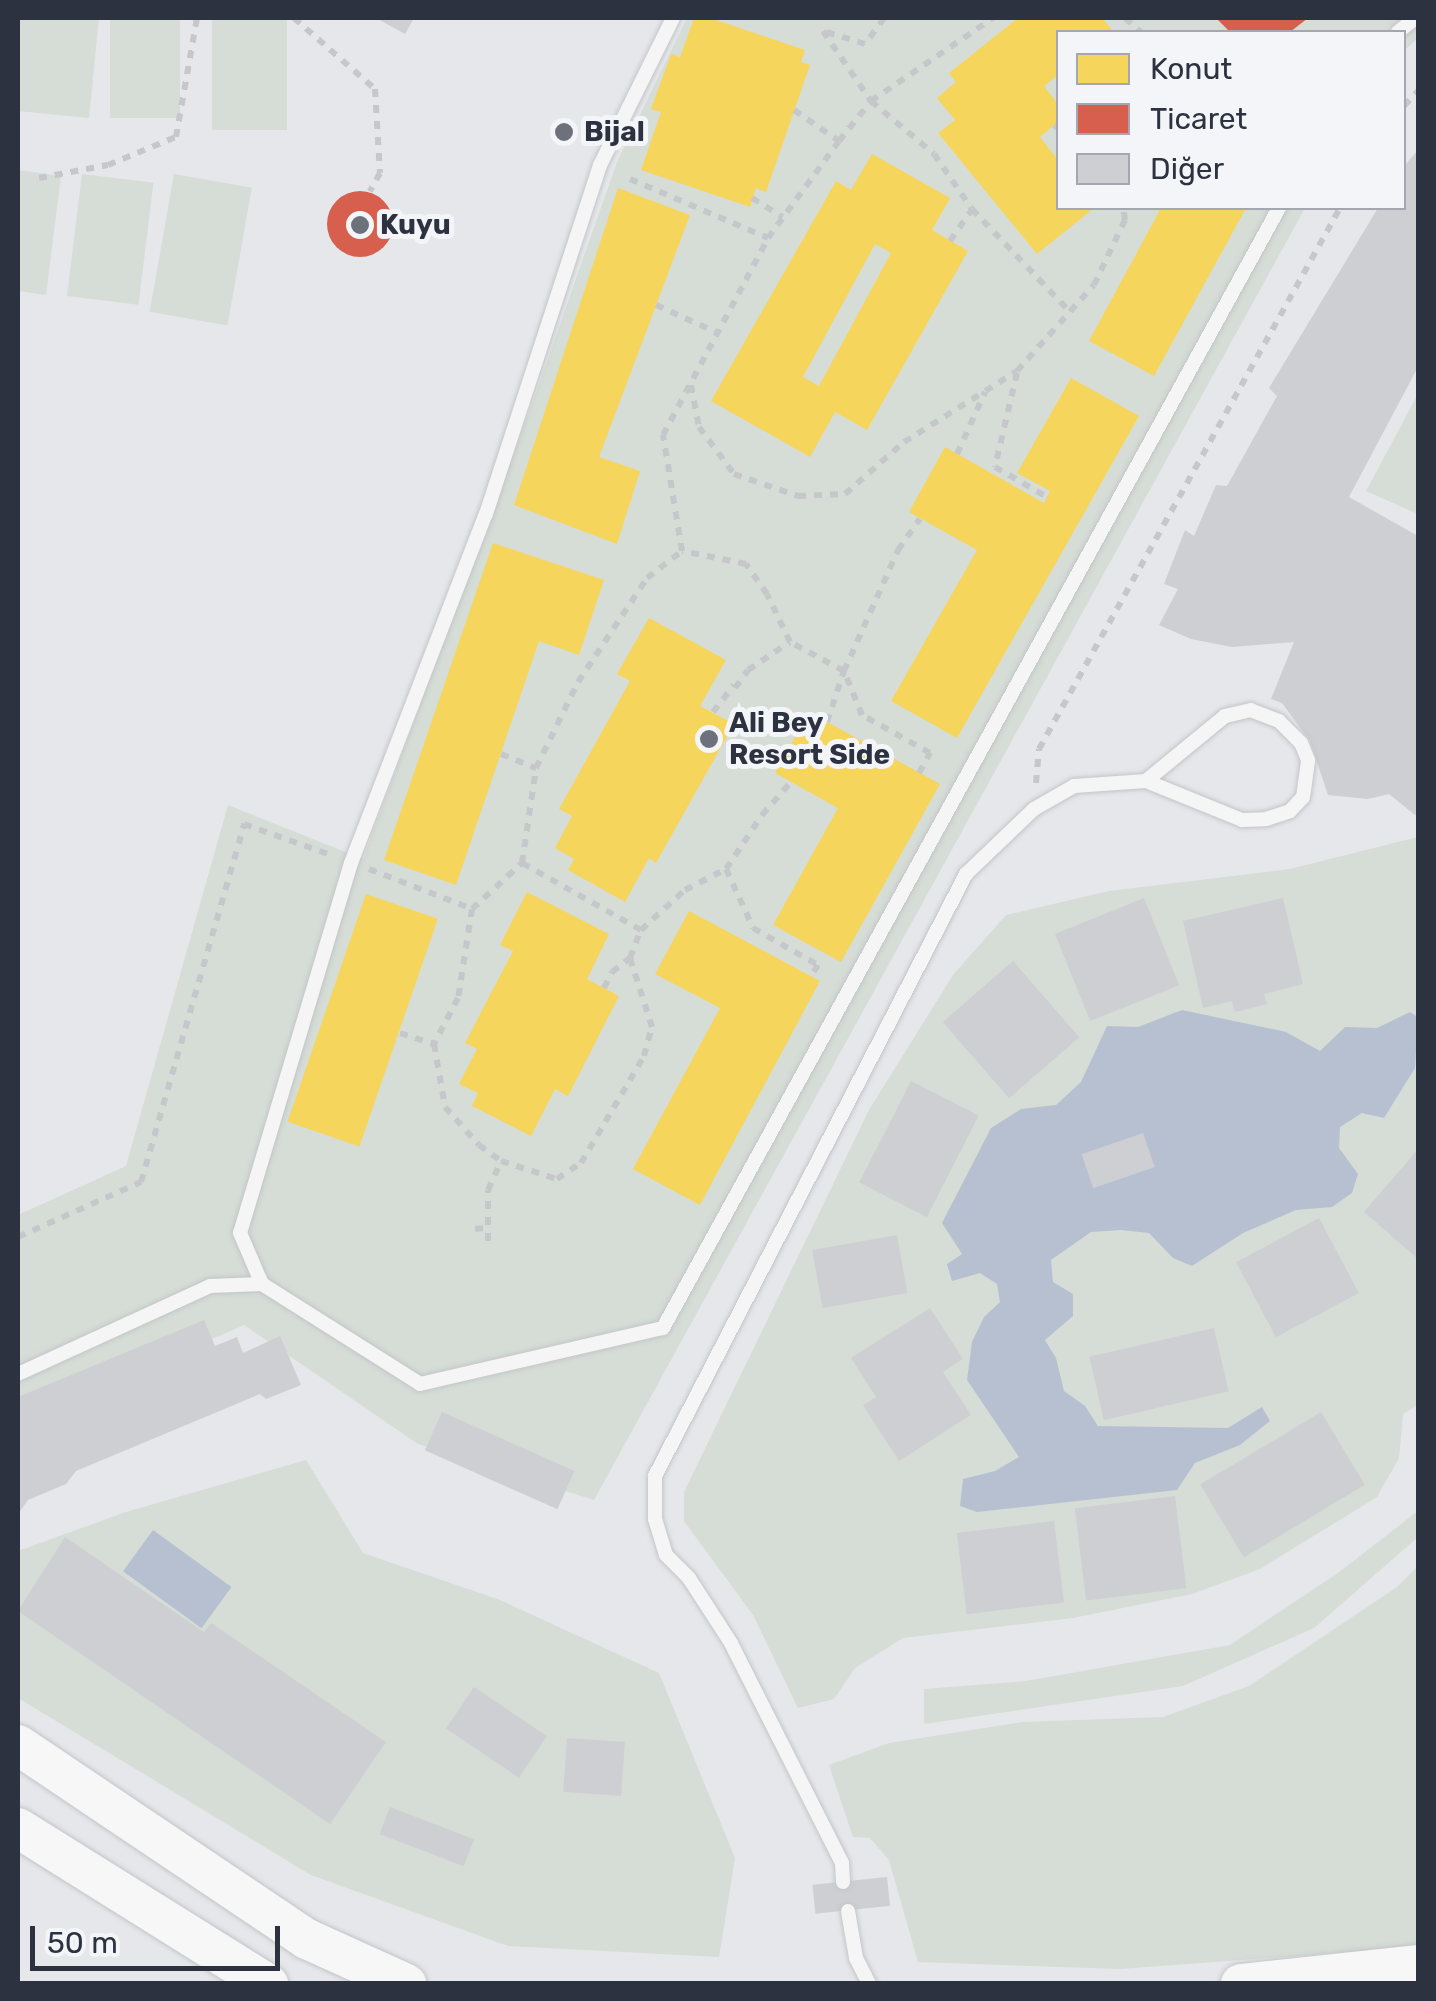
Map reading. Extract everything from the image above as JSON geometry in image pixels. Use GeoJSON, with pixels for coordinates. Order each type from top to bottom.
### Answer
{"type":"FeatureCollection","features":[{"type":"Feature","properties":{"kind":"main road"},"geometry":{"type":"LineString","coordinates":[[18,1745],[307,1939],[406,1984]]}},
{"type":"Feature","properties":{"kind":"main road"},"geometry":{"type":"LineString","coordinates":[[18,1828],[268,1984]]}},
{"type":"Feature","properties":{"kind":"main road"},"geometry":{"type":"LineString","coordinates":[[1242,1984],[1418,1966]]}},
{"type":"Feature","properties":{"kind":"lane"},"geometry":{"type":"LineString","coordinates":[[673,18],[600,165],[486,514],[351,862],[240,1233],[262,1284],[420,1384],[663,1328],[1278,210]]}},
{"type":"Feature","properties":{"kind":"lane"},"geometry":{"type":"LineString","coordinates":[[844,1882],[842,1863],[731,1642],[689,1578],[666,1555],[655,1519],[655,1476],[966,874],[1034,809],[1074,786],[1146,781],[1242,820],[1266,819],[1290,811],[1303,797],[1308,760],[1301,743],[1279,722],[1250,710],[1224,716],[1146,781]]}},
{"type":"Feature","properties":{"kind":"lane"},"geometry":{"type":"LineString","coordinates":[[18,1374],[210,1286],[262,1284]]}},
{"type":"Feature","properties":{"kind":"lane"},"geometry":{"type":"LineString","coordinates":[[848,1911],[856,1958],[869,1984]]}},
{"type":"Feature","properties":{"kind":"path"},"geometry":{"type":"LineString","coordinates":[[39,178],[108,164],[176,138],[198,18]]}},
{"type":"Feature","properties":{"kind":"path"},"geometry":{"type":"LineString","coordinates":[[294,18],[375,89],[380,173],[370,191]]}},
{"type":"Feature","properties":{"kind":"path"},"geometry":{"type":"LineString","coordinates":[[884,18],[865,44],[823,30],[871,101],[934,154],[972,209],[1070,312]]}},
{"type":"Feature","properties":{"kind":"path"},"geometry":{"type":"LineString","coordinates":[[682,550],[663,436],[768,238],[871,101],[993,18]]}},
{"type":"Feature","properties":{"kind":"path"},"geometry":{"type":"LineString","coordinates":[[794,110],[839,140]]}},
{"type":"Feature","properties":{"kind":"path"},"geometry":{"type":"LineString","coordinates":[[630,179],[768,238]]}},
{"type":"Feature","properties":{"kind":"path"},"geometry":{"type":"LineString","coordinates":[[752,198],[784,217]]}},
{"type":"Feature","properties":{"kind":"path"},"geometry":{"type":"LineString","coordinates":[[950,240],[972,209]]}},
{"type":"Feature","properties":{"kind":"path"},"geometry":{"type":"LineString","coordinates":[[690,384],[699,428],[734,474],[798,496],[845,494],[904,442],[1017,371],[1094,285],[1125,220],[1123,210]]}},
{"type":"Feature","properties":{"kind":"path"},"geometry":{"type":"LineString","coordinates":[[1034,809],[1039,749],[1339,210]]}},
{"type":"Feature","properties":{"kind":"path"},"geometry":{"type":"LineString","coordinates":[[656,305],[718,332]]}},
{"type":"Feature","properties":{"kind":"path"},"geometry":{"type":"LineString","coordinates":[[1017,371],[995,467],[1047,497]]}},
{"type":"Feature","properties":{"kind":"path"},"geometry":{"type":"LineString","coordinates":[[957,454],[985,392]]}},
{"type":"Feature","properties":{"kind":"path"},"geometry":{"type":"LineString","coordinates":[[827,722],[844,671],[898,550],[920,519]]}},
{"type":"Feature","properties":{"kind":"path"},"geometry":{"type":"LineString","coordinates":[[682,550],[746,564],[767,594],[790,642],[844,671],[862,715],[930,753],[919,772]]}},
{"type":"Feature","properties":{"kind":"path"},"geometry":{"type":"LineString","coordinates":[[630,958],[652,1027],[644,1056],[581,1163],[557,1179],[501,1160],[479,1146],[445,1107],[434,1044],[458,998],[472,909],[522,863],[536,768],[578,682],[647,578],[682,550]]}},
{"type":"Feature","properties":{"kind":"path"},"geometry":{"type":"LineString","coordinates":[[713,712],[748,670],[790,642]]}},
{"type":"Feature","properties":{"kind":"path"},"geometry":{"type":"LineString","coordinates":[[501,754],[536,768]]}},
{"type":"Feature","properties":{"kind":"path"},"geometry":{"type":"LineString","coordinates":[[604,988],[612,972],[630,958],[641,930],[685,890],[726,870],[762,815],[791,782]]}},
{"type":"Feature","properties":{"kind":"path"},"geometry":{"type":"LineString","coordinates":[[18,1236],[141,1182],[244,824],[472,909]]}},
{"type":"Feature","properties":{"kind":"path"},"geometry":{"type":"LineString","coordinates":[[522,863],[641,930]]}},
{"type":"Feature","properties":{"kind":"path"},"geometry":{"type":"LineString","coordinates":[[726,870],[753,928],[818,965],[811,976]]}},
{"type":"Feature","properties":{"kind":"path"},"geometry":{"type":"LineString","coordinates":[[400,1032],[434,1044]]}},
{"type":"Feature","properties":{"kind":"path"},"geometry":{"type":"LineString","coordinates":[[488,1242],[488,1190],[501,1160]]}},
{"type":"Feature","properties":{"kind":"path"},"geometry":{"type":"LineString","coordinates":[[475,1229],[485,1228]]}},
{"type":"Feature","properties":{"kind":"shaded area"},"geometry":{"type":"Polygon","coordinates":[[[18,18],[99,18],[89,118],[18,111],[18,18]]]}},
{"type":"Feature","properties":{"kind":"shaded area"},"geometry":{"type":"Polygon","coordinates":[[[110,18],[180,18],[180,118],[110,118],[110,18]]]}},
{"type":"Feature","properties":{"kind":"shaded area"},"geometry":{"type":"Polygon","coordinates":[[[212,18],[287,18],[287,130],[212,130],[212,18]]]}},
{"type":"Feature","properties":{"kind":"shaded area","name":"Ali Bey Resort Side"},"geometry":{"type":"Polygon","coordinates":[[[687,18],[1418,18],[1418,38],[1406,49],[1406,30],[1056,30],[1056,210],[1304,210],[594,1500],[418,1444],[244,1325],[18,1424],[18,1215],[126,1166],[228,805],[363,859],[531,407],[617,162],[687,18]]]}},
{"type":"Feature","properties":{"kind":"shaded area"},"geometry":{"type":"Polygon","coordinates":[[[18,170],[61,176],[46,295],[18,291],[18,170]]]}},
{"type":"Feature","properties":{"kind":"shaded area"},"geometry":{"type":"Polygon","coordinates":[[[82,174],[153,183],[138,305],[67,296],[82,174]]]}},
{"type":"Feature","properties":{"kind":"shaded area"},"geometry":{"type":"Polygon","coordinates":[[[174,174],[252,188],[227,326],[150,312],[174,174]]]}},
{"type":"Feature","properties":{"kind":"shaded area"},"geometry":{"type":"Polygon","coordinates":[[[1418,394],[1418,514],[1366,491],[1418,394]]]}},
{"type":"Feature","properties":{"kind":"shaded area"},"geometry":{"type":"Polygon","coordinates":[[[1418,837],[1418,1405],[1403,1414],[1399,1458],[1377,1497],[1260,1569],[1192,1594],[1073,1618],[903,1638],[855,1668],[834,1699],[798,1708],[753,1615],[684,1521],[684,1492],[869,1110],[953,975],[1006,915],[1109,891],[1290,869],[1418,837]]]}},
{"type":"Feature","properties":{"kind":"shaded area"},"geometry":{"type":"Polygon","coordinates":[[[306,1460],[363,1553],[500,1600],[659,1673],[735,1858],[719,1957],[508,1946],[311,1875],[18,1698],[18,1551],[126,1512],[306,1460]]]}},
{"type":"Feature","properties":{"kind":"shaded area"},"geometry":{"type":"Polygon","coordinates":[[[1418,1511],[1418,1537],[1314,1628],[1183,1686],[924,1724],[924,1689],[1026,1681],[1230,1645],[1338,1573],[1418,1511]]]}},
{"type":"Feature","properties":{"kind":"shaded area"},"geometry":{"type":"Polygon","coordinates":[[[1418,1566],[1418,1947],[1120,1969],[918,1962],[889,1860],[870,1838],[853,1837],[829,1765],[889,1743],[1023,1722],[1163,1717],[1249,1686],[1397,1587],[1418,1566]]]}},
{"type":"Feature","properties":{"kind":"water"},"geometry":{"type":"Polygon","coordinates":[[[1182,1010],[1286,1032],[1320,1051],[1345,1027],[1377,1028],[1410,1012],[1418,1017],[1415,1068],[1384,1118],[1362,1113],[1340,1127],[1339,1148],[1358,1174],[1352,1193],[1332,1207],[1296,1210],[1243,1233],[1192,1266],[1173,1258],[1149,1233],[1121,1230],[1091,1232],[1051,1260],[1053,1282],[1073,1294],[1073,1316],[1045,1340],[1056,1358],[1064,1391],[1085,1406],[1098,1426],[1228,1428],[1262,1407],[1270,1421],[1240,1445],[1195,1463],[1177,1490],[977,1512],[960,1506],[963,1479],[995,1471],[1019,1457],[967,1380],[972,1342],[984,1317],[1000,1302],[997,1284],[980,1273],[952,1281],[947,1264],[962,1254],[942,1223],[991,1128],[1021,1109],[1056,1105],[1081,1082],[1107,1026],[1138,1027],[1182,1010]]]}},
{"type":"Feature","properties":{"kind":"water"},"geometry":{"type":"Polygon","coordinates":[[[153,1530],[231,1587],[201,1628],[123,1571],[153,1530]]]}},
{"type":"Feature","properties":{"kind":"building: Konut"},"geometry":{"type":"Polygon","coordinates":[[[694,18],[710,18],[805,50],[801,62],[810,65],[766,192],[756,188],[750,207],[641,170],[661,112],[651,109],[671,54],[680,57],[694,18]]]}},
{"type":"Feature","properties":{"kind":"building: Konut"},"geometry":{"type":"Polygon","coordinates":[[[1018,18],[1102,18],[1112,30],[1056,30],[1056,77],[1044,86],[1056,101],[1056,124],[1040,137],[1056,157],[1056,210],[1092,210],[1037,254],[938,133],[955,120],[937,98],[956,82],[949,73],[1018,18]]]}},
{"type":"Feature","properties":{"kind":"building: Konut"},"geometry":{"type":"Polygon","coordinates":[[[872,154],[950,198],[932,230],[968,251],[867,430],[835,412],[810,457],[711,401],[836,181],[851,190],[872,154]],[[875,244],[803,377],[819,386],[891,253],[875,244]]]}},
{"type":"Feature","properties":{"kind":"building: Konut"},"geometry":{"type":"Polygon","coordinates":[[[618,188],[690,215],[599,457],[640,471],[617,544],[514,505],[618,188]]]}},
{"type":"Feature","properties":{"kind":"building: Konut"},"geometry":{"type":"Polygon","coordinates":[[[1160,210],[1245,210],[1154,376],[1089,341],[1160,210]]]}},
{"type":"Feature","properties":{"kind":"building: Konut"},"geometry":{"type":"Polygon","coordinates":[[[1071,378],[1139,416],[957,738],[891,701],[977,550],[909,512],[945,447],[1044,503],[1050,491],[1017,473],[1071,378]]]}},
{"type":"Feature","properties":{"kind":"building: Konut"},"geometry":{"type":"Polygon","coordinates":[[[493,543],[604,580],[579,655],[539,641],[456,885],[384,860],[493,543]]]}},
{"type":"Feature","properties":{"kind":"building: Konut"},"geometry":{"type":"Polygon","coordinates":[[[649,618],[726,660],[700,706],[734,724],[656,863],[649,858],[625,902],[568,870],[574,859],[555,848],[572,816],[559,809],[630,681],[617,674],[649,618]]]}},
{"type":"Feature","properties":{"kind":"building: Konut"},"geometry":{"type":"Polygon","coordinates":[[[809,712],[940,784],[841,962],[773,925],[838,808],[775,773],[809,712]]]}},
{"type":"Feature","properties":{"kind":"building: Konut"},"geometry":{"type":"Polygon","coordinates":[[[527,892],[609,934],[587,979],[619,996],[568,1096],[555,1089],[531,1136],[472,1106],[478,1093],[459,1084],[477,1049],[465,1043],[513,951],[500,945],[527,892]]]}},
{"type":"Feature","properties":{"kind":"building: Konut"},"geometry":{"type":"Polygon","coordinates":[[[366,894],[438,919],[359,1147],[288,1122],[366,894]]]}},
{"type":"Feature","properties":{"kind":"building: Konut"},"geometry":{"type":"Polygon","coordinates":[[[689,911],[820,981],[700,1205],[633,1169],[720,1008],[655,974],[689,911]]]}},
{"type":"Feature","properties":{"kind":"building: Ticaret"},"geometry":{"type":"Polygon","coordinates":[[[1216,18],[1308,18],[1293,30],[1228,30],[1216,18]]]}},
{"type":"Feature","properties":{"kind":"building: Ticaret","name":"Kuyu"},"geometry":{"type":"Polygon","coordinates":[[[360,191],[383,201],[393,224],[383,247],[360,257],[337,247],[327,224],[337,201],[360,191]]]}},
{"type":"Feature","properties":{"kind":"building: Diğer"},"geometry":{"type":"Polygon","coordinates":[[[376,18],[414,18],[405,34],[376,18]]]}},
{"type":"Feature","properties":{"kind":"building: Diğer"},"geometry":{"type":"Polygon","coordinates":[[[1418,150],[1418,367],[1349,497],[1418,536],[1415,815],[1389,794],[1368,799],[1328,795],[1310,741],[1282,703],[1271,699],[1294,642],[1232,647],[1191,639],[1159,625],[1178,589],[1164,584],[1185,530],[1194,536],[1216,485],[1227,486],[1277,396],[1269,388],[1377,210],[1406,210],[1406,164],[1418,150]]]}},
{"type":"Feature","properties":{"kind":"building: Diğer"},"geometry":{"type":"Polygon","coordinates":[[[1144,898],[1179,985],[1090,1021],[1055,934],[1144,898]]]}},
{"type":"Feature","properties":{"kind":"building: Diğer"},"geometry":{"type":"Polygon","coordinates":[[[1283,898],[1303,984],[1264,994],[1267,1004],[1235,1012],[1232,1001],[1203,1008],[1183,921],[1283,898]]]}},
{"type":"Feature","properties":{"kind":"building: Diğer"},"geometry":{"type":"Polygon","coordinates":[[[1013,961],[1079,1037],[1009,1098],[943,1022],[1013,961]]]}},
{"type":"Feature","properties":{"kind":"building: Diğer"},"geometry":{"type":"Polygon","coordinates":[[[911,1081],[979,1116],[927,1217],[859,1183],[911,1081]]]}},
{"type":"Feature","properties":{"kind":"building: Diğer"},"geometry":{"type":"Polygon","coordinates":[[[1143,1133],[1155,1167],[1093,1188],[1082,1154],[1143,1133]]]}},
{"type":"Feature","properties":{"kind":"building: Diğer"},"geometry":{"type":"Polygon","coordinates":[[[1418,1149],[1418,1259],[1364,1212],[1418,1149]]]}},
{"type":"Feature","properties":{"kind":"building: Diğer"},"geometry":{"type":"Polygon","coordinates":[[[1319,1218],[1359,1293],[1276,1337],[1236,1262],[1319,1218]]]}},
{"type":"Feature","properties":{"kind":"building: Diğer"},"geometry":{"type":"Polygon","coordinates":[[[897,1235],[907,1293],[823,1308],[812,1250],[897,1235]]]}},
{"type":"Feature","properties":{"kind":"building: Diğer"},"geometry":{"type":"Polygon","coordinates":[[[930,1308],[963,1359],[943,1372],[971,1415],[899,1461],[863,1405],[876,1397],[851,1358],[930,1308]]]}},
{"type":"Feature","properties":{"kind":"building: Diğer"},"geometry":{"type":"Polygon","coordinates":[[[204,1320],[215,1346],[237,1337],[243,1353],[280,1336],[301,1385],[266,1399],[260,1394],[76,1471],[66,1484],[28,1500],[18,1514],[18,1397],[204,1320]]]}},
{"type":"Feature","properties":{"kind":"building: Diğer"},"geometry":{"type":"Polygon","coordinates":[[[1214,1328],[1229,1391],[1104,1420],[1089,1357],[1214,1328]]]}},
{"type":"Feature","properties":{"kind":"building: Diğer"},"geometry":{"type":"Polygon","coordinates":[[[442,1412],[574,1471],[557,1509],[425,1450],[442,1412]]]}},
{"type":"Feature","properties":{"kind":"building: Diğer"},"geometry":{"type":"Polygon","coordinates":[[[1321,1412],[1365,1485],[1244,1557],[1200,1485],[1321,1412]]]}},
{"type":"Feature","properties":{"kind":"building: Diğer"},"geometry":{"type":"Polygon","coordinates":[[[1175,1496],[1186,1588],[1086,1601],[1075,1508],[1175,1496]]]}},
{"type":"Feature","properties":{"kind":"building: Diğer"},"geometry":{"type":"Polygon","coordinates":[[[1054,1521],[1064,1602],[967,1614],[957,1533],[1054,1521]]]}},
{"type":"Feature","properties":{"kind":"building: Diğer"},"geometry":{"type":"Polygon","coordinates":[[[65,1537],[204,1632],[211,1623],[386,1742],[330,1824],[18,1611],[65,1537]]]}},
{"type":"Feature","properties":{"kind":"building: Diğer"},"geometry":{"type":"Polygon","coordinates":[[[474,1687],[547,1736],[519,1778],[446,1728],[474,1687]]]}},
{"type":"Feature","properties":{"kind":"building: Diğer"},"geometry":{"type":"Polygon","coordinates":[[[567,1738],[625,1742],[621,1796],[563,1792],[567,1738]]]}},
{"type":"Feature","properties":{"kind":"building: Diğer"},"geometry":{"type":"Polygon","coordinates":[[[390,1807],[474,1839],[464,1866],[380,1834],[390,1807]]]}},
{"type":"Feature","properties":{"kind":"building: Diğer"},"geometry":{"type":"Polygon","coordinates":[[[887,1877],[890,1906],[815,1914],[812,1885],[887,1877]]]}},
{"type":"Feature","properties":{"kind":"place","name":"Bijal"},"geometry":{"type":"Point","coordinates":[564,132]}},
{"type":"Feature","properties":{"kind":"place","name":"Kuyu"},"geometry":{"type":"Point","coordinates":[360,225]}},
{"type":"Feature","properties":{"kind":"place","name":"Ali Bey Resort Side"},"geometry":{"type":"Point","coordinates":[709,739]}}]}
